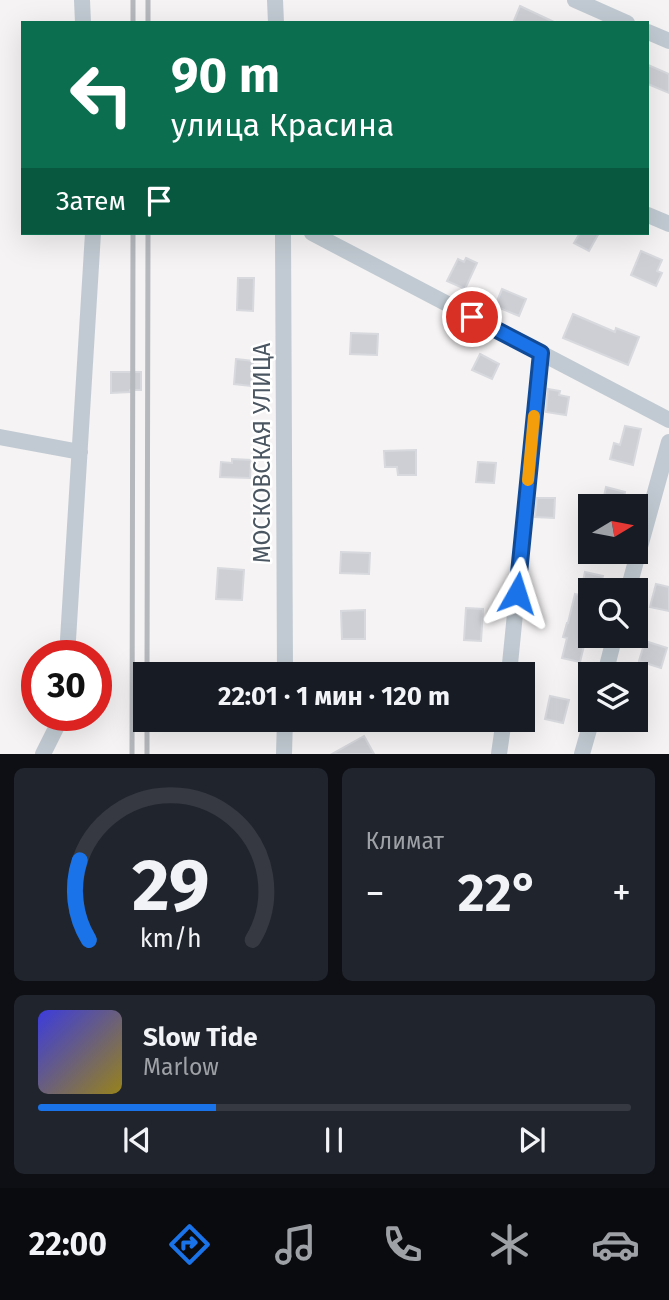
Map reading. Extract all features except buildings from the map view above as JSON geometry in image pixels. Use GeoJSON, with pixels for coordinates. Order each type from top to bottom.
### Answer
{"type":"FeatureCollection","features":[{"type":"Feature","properties":{"kind":"street"},"geometry":{"type":"LineString","coordinates":[[82,0],[83,21]]}},
{"type":"Feature","properties":{"kind":"street"},"geometry":{"type":"LineString","coordinates":[[275,0],[276,21]]}},
{"type":"Feature","properties":{"kind":"street"},"geometry":{"type":"LineString","coordinates":[[575,0],[622,21]]}},
{"type":"Feature","properties":{"kind":"street"},"geometry":{"type":"LineString","coordinates":[[649,32],[669,41]]}},
{"type":"Feature","properties":{"kind":"street"},"geometry":{"type":"LineString","coordinates":[[649,215],[669,224]]}},
{"type":"Feature","properties":{"kind":"street"},"geometry":{"type":"LineString","coordinates":[[68,640],[93,235]]}},
{"type":"Feature","properties":{"kind":"street","name":"МОСКОВСКАЯ УЛИЦА"},"geometry":{"type":"LineString","coordinates":[[283,235],[285,662]]}},
{"type":"Feature","properties":{"kind":"street"},"geometry":{"type":"LineString","coordinates":[[316,235],[669,420]]}},
{"type":"Feature","properties":{"kind":"street"},"geometry":{"type":"LineString","coordinates":[[510,662],[541,353]]}},
{"type":"Feature","properties":{"kind":"street"},"geometry":{"type":"LineString","coordinates":[[0,437],[80,452]]}},
{"type":"Feature","properties":{"kind":"street"},"geometry":{"type":"LineString","coordinates":[[631,578],[669,442]]}},
{"type":"Feature","properties":{"kind":"street"},"geometry":{"type":"LineString","coordinates":[[43,754],[54,731]]}},
{"type":"Feature","properties":{"kind":"street"},"geometry":{"type":"LineString","coordinates":[[286,732],[287,752]]}},
{"type":"Feature","properties":{"kind":"street"},"geometry":{"type":"LineString","coordinates":[[499,754],[502,732]]}},
{"type":"Feature","properties":{"kind":"street"},"geometry":{"type":"LineString","coordinates":[[582,754],[588,732]]}},
{"type":"Feature","properties":{"kind":"railway"},"geometry":{"type":"LineString","coordinates":[[133,0],[133,21]]}},
{"type":"Feature","properties":{"kind":"railway"},"geometry":{"type":"LineString","coordinates":[[148,0],[148,21]]}},
{"type":"Feature","properties":{"kind":"railway"},"geometry":{"type":"LineString","coordinates":[[132,754],[133,235]]}},
{"type":"Feature","properties":{"kind":"railway"},"geometry":{"type":"LineString","coordinates":[[147,662],[148,235]]}},
{"type":"Feature","properties":{"kind":"railway"},"geometry":{"type":"LineString","coordinates":[[147,732],[147,754]]}},
{"type":"Feature","properties":{"kind":"slow traffic"},"geometry":{"type":"LineString","coordinates":[[528,480],[534,416]]}},
{"type":"Feature","properties":{"kind":"route"},"geometry":{"type":"LineString","coordinates":[[472,317],[541,353],[517,593]]}}]}
